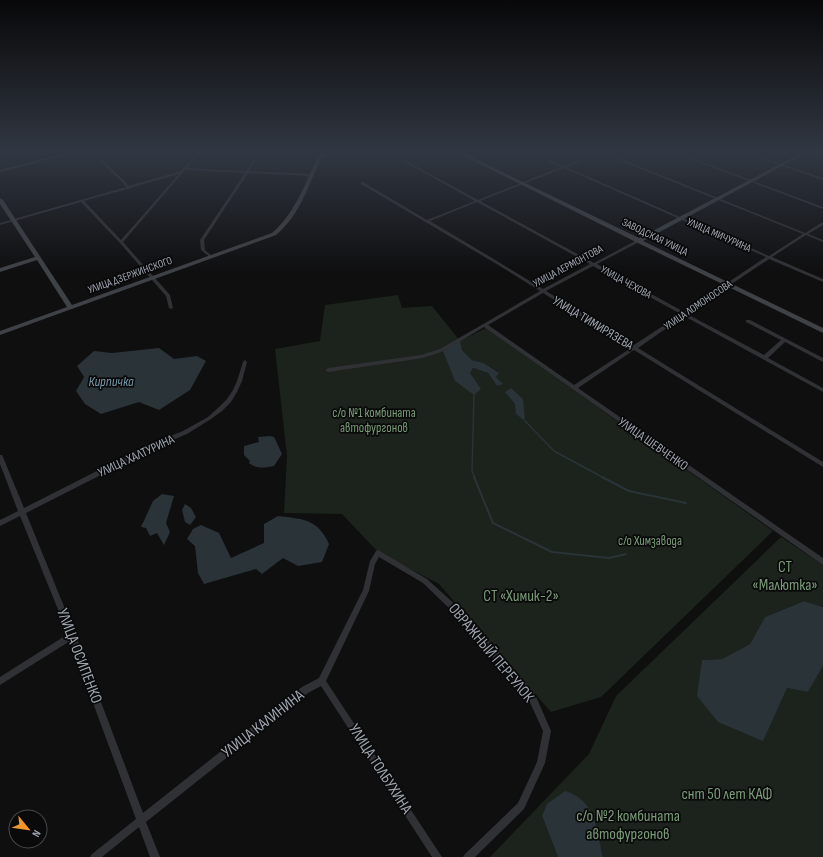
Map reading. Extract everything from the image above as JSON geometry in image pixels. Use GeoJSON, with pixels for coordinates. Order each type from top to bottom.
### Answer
{"type":"FeatureCollection","features":[{"type":"Feature","properties":{"kind":"street"},"geometry":{"type":"LineString","coordinates":[[0,224],[118,191]]}},
{"type":"Feature","properties":{"kind":"street"},"geometry":{"type":"LineString","coordinates":[[121,242],[165,191]]}},
{"type":"Feature","properties":{"kind":"street"},"geometry":{"type":"LineString","coordinates":[[211,257],[203,250],[202,240],[234,191]]}},
{"type":"Feature","properties":{"kind":"street","name":"УЛИЦА ДЗЕРЖИНСКОГО"},"geometry":{"type":"LineString","coordinates":[[0,333],[152,277],[267,237],[282,229],[290,217],[303,191]]}},
{"type":"Feature","properties":{"kind":"street","name":"УЛИЦА ТИМИРЯЗЕВА"},"geometry":{"type":"LineString","coordinates":[[376,191],[633,347],[823,465]]}},
{"type":"Feature","properties":{"kind":"street","name":"УЛИЦА ЧЕХОВА"},"geometry":{"type":"LineString","coordinates":[[459,191],[823,390]]}},
{"type":"Feature","properties":{"kind":"street"},"geometry":{"type":"LineString","coordinates":[[427,221],[501,191]]}},
{"type":"Feature","properties":{"kind":"street","name":"ЗАВОДСКАЯ УЛИЦА"},"geometry":{"type":"LineString","coordinates":[[537,191],[823,331]]}},
{"type":"Feature","properties":{"kind":"street","name":"УЛИЦА МИЧУРИНА"},"geometry":{"type":"LineString","coordinates":[[619,191],[823,281]]}},
{"type":"Feature","properties":{"kind":"street"},"geometry":{"type":"LineString","coordinates":[[698,191],[823,241]]}},
{"type":"Feature","properties":{"kind":"street","name":"УЛИЦА ЛЕРМОНТОВА"},"geometry":{"type":"LineString","coordinates":[[328,370],[421,357],[442,350],[592,264],[733,191]]}},
{"type":"Feature","properties":{"kind":"street"},"geometry":{"type":"LineString","coordinates":[[778,191],[823,208]]}},
{"type":"Feature","properties":{"kind":"street"},"geometry":{"type":"LineString","coordinates":[[0,200],[70,307]]}},
{"type":"Feature","properties":{"kind":"street"},"geometry":{"type":"LineString","coordinates":[[82,202],[121,242],[168,296],[171,308]]}},
{"type":"Feature","properties":{"kind":"street","name":"УЛИЦА ЛОМОНОСОВА"},"geometry":{"type":"LineString","coordinates":[[574,388],[633,347],[823,223]]}},
{"type":"Feature","properties":{"kind":"street"},"geometry":{"type":"LineString","coordinates":[[0,270],[38,258]]}},
{"type":"Feature","properties":{"kind":"street"},"geometry":{"type":"LineString","coordinates":[[748,321],[823,360]]}},
{"type":"Feature","properties":{"kind":"street","name":"УЛИЦА ШЕВЧЕНКО"},"geometry":{"type":"LineString","coordinates":[[484,325],[823,562]]}},
{"type":"Feature","properties":{"kind":"street"},"geometry":{"type":"LineString","coordinates":[[764,358],[784,340]]}},
{"type":"Feature","properties":{"kind":"street","name":"УЛИЦА ХАЛТУРИНА"},"geometry":{"type":"LineString","coordinates":[[0,522],[150,447],[172,440],[215,415],[235,393],[245,362]]}},
{"type":"Feature","properties":{"kind":"street","name":"УЛИЦА ОСИПЕНКО"},"geometry":{"type":"LineString","coordinates":[[0,457],[72,636],[155,857]]}},
{"type":"Feature","properties":{"kind":"street","name":"ОВРАЖНЫЙ ПЕРЕУЛОК"},"geometry":{"type":"LineString","coordinates":[[322,681],[366,591],[372,563],[378,553],[425,581],[456,610],[531,695],[547,731],[541,763],[521,806],[468,857]]}},
{"type":"Feature","properties":{"kind":"street"},"geometry":{"type":"LineString","coordinates":[[0,680],[72,636]]}},
{"type":"Feature","properties":{"kind":"street","name":"УЛИЦА КАЛИНИНА"},"geometry":{"type":"LineString","coordinates":[[95,857],[141,822],[305,690],[322,681]]}},
{"type":"Feature","properties":{"kind":"street","name":"УЛИЦА ТОЛБУХИНА"},"geometry":{"type":"LineString","coordinates":[[322,681],[437,857]]}},
{"type":"Feature","properties":{"kind":"green space"},"geometry":{"type":"Polygon","coordinates":[[[398,295],[402,308],[432,306],[460,341],[486,328],[773,531],[601,697],[551,712],[439,584],[378,552],[342,514],[284,513],[287,456],[275,349],[320,341],[325,305],[398,295]],[[462,350],[469,373],[473,368],[488,373],[497,386],[502,384],[496,377],[498,372],[484,363],[472,360],[462,350]]]}},
{"type":"Feature","properties":{"kind":"green space"},"geometry":{"type":"Polygon","coordinates":[[[781,537],[823,565],[823,607],[804,601],[765,617],[750,644],[722,659],[702,660],[787,688],[808,692],[823,666],[823,857],[603,857],[592,812],[542,816],[558,857],[490,857],[589,754],[616,696],[781,537]]]}},
{"type":"Feature","properties":{"kind":"water"},"geometry":{"type":"Polygon","coordinates":[[[460,341],[462,350],[472,360],[484,363],[499,373],[496,377],[503,384],[497,386],[488,373],[473,368],[470,373],[481,389],[474,395],[455,381],[443,351],[460,341]]]}},
{"type":"Feature","properties":{"kind":"water","name":"Кирпичка"},"geometry":{"type":"Polygon","coordinates":[[[159,348],[174,359],[197,356],[206,361],[190,390],[159,410],[139,402],[101,414],[85,404],[76,391],[84,377],[77,366],[94,351],[112,353],[159,348]]]}},
{"type":"Feature","properties":{"kind":"water"},"geometry":{"type":"Polygon","coordinates":[[[511,388],[523,399],[525,421],[516,414],[515,404],[505,392],[511,388]]]}},
{"type":"Feature","properties":{"kind":"water"},"geometry":{"type":"Polygon","coordinates":[[[258,437],[274,437],[282,454],[274,466],[261,468],[249,463],[250,461],[244,455],[244,446],[259,442],[258,437]]]}},
{"type":"Feature","properties":{"kind":"water"},"geometry":{"type":"Polygon","coordinates":[[[162,494],[174,496],[166,523],[170,532],[164,545],[157,533],[150,536],[146,528],[141,527],[153,501],[162,494]]]}},
{"type":"Feature","properties":{"kind":"water"},"geometry":{"type":"Polygon","coordinates":[[[185,504],[191,508],[196,517],[190,525],[185,522],[182,510],[185,504]]]}},
{"type":"Feature","properties":{"kind":"water"},"geometry":{"type":"Polygon","coordinates":[[[278,516],[295,518],[309,522],[320,530],[329,544],[322,562],[298,566],[283,558],[262,574],[256,569],[204,584],[198,573],[195,546],[187,539],[193,529],[201,525],[219,533],[231,558],[264,543],[264,524],[278,516]]]}},
{"type":"Feature","properties":{"kind":"water"},"geometry":{"type":"Polygon","coordinates":[[[804,601],[823,607],[823,666],[808,692],[787,688],[763,741],[718,722],[697,696],[702,660],[722,659],[750,644],[765,617],[804,601]]]}},
{"type":"Feature","properties":{"kind":"water"},"geometry":{"type":"Polygon","coordinates":[[[565,791],[576,796],[589,809],[596,826],[603,857],[558,857],[542,816],[547,804],[565,791]]]}},
{"type":"Feature","properties":{"kind":"waterway"},"geometry":{"type":"LineString","coordinates":[[474,395],[472,471],[475,478]]}},
{"type":"Feature","properties":{"kind":"waterway"},"geometry":{"type":"LineString","coordinates":[[525,421],[554,451],[604,478]]}},
{"type":"Feature","properties":{"kind":"waterway"},"geometry":{"type":"LineString","coordinates":[[474,477],[493,523],[552,552],[609,558],[626,554]]}},
{"type":"Feature","properties":{"kind":"waterway"},"geometry":{"type":"LineString","coordinates":[[602,477],[629,491],[686,503]]}},
{"type":"Feature","properties":{"kind":"park label","name":"с/о №1 комбината автофургонов"},"geometry":{"type":"Point","coordinates":[374,420]}},
{"type":"Feature","properties":{"kind":"park label","name":"с/о Химзавода"},"geometry":{"type":"Point","coordinates":[650,541]}},
{"type":"Feature","properties":{"kind":"park label","name":"СТ «Малютка»"},"geometry":{"type":"Point","coordinates":[785,576]}},
{"type":"Feature","properties":{"kind":"park label","name":"СТ «Химик-2»"},"geometry":{"type":"Point","coordinates":[521,596]}},
{"type":"Feature","properties":{"kind":"park label","name":"снт 50 лет КАФ"},"geometry":{"type":"Point","coordinates":[727,794]}},
{"type":"Feature","properties":{"kind":"park label","name":"с/о №2 комбината автофургонов"},"geometry":{"type":"Point","coordinates":[628,825]}}]}
